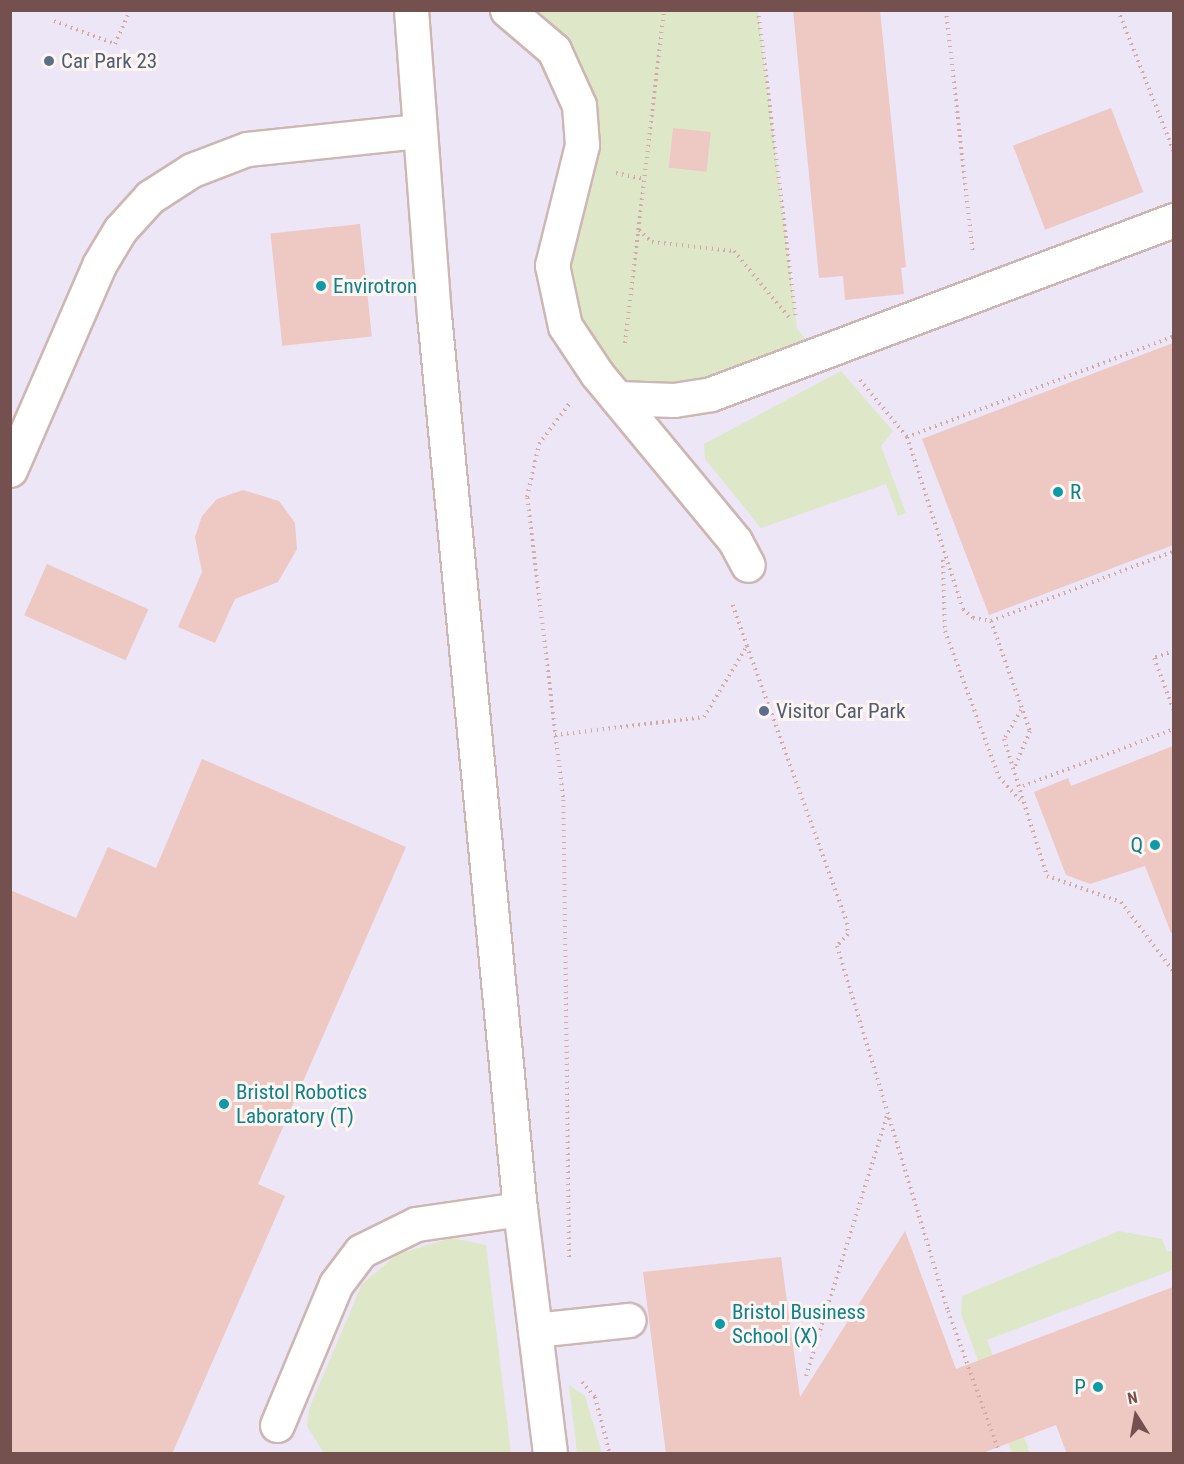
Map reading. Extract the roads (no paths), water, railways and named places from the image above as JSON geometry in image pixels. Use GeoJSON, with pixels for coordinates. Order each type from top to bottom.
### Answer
{"type":"FeatureCollection","features":[{"type":"Feature","properties":{"kind":"street"},"geometry":{"type":"LineString","coordinates":[[411,10],[418,131],[520,1209],[548,1329],[550,1454]]}},
{"type":"Feature","properties":{"kind":"street"},"geometry":{"type":"LineString","coordinates":[[507,10],[554,50],[579,105],[582,145],[555,244],[553,286],[565,326],[610,375],[735,541],[748,566]]}},
{"type":"Feature","properties":{"kind":"street"},"geometry":{"type":"LineString","coordinates":[[10,470],[99,265],[120,230],[150,197],[192,170],[247,149],[418,131]]}},
{"type":"Feature","properties":{"kind":"street"},"geometry":{"type":"LineString","coordinates":[[610,375],[703,396],[1173,220]]}},
{"type":"Feature","properties":{"kind":"street"},"geometry":{"type":"LineString","coordinates":[[277,1425],[336,1284],[361,1251],[416,1224],[520,1209]]}},
{"type":"Feature","properties":{"kind":"street"},"geometry":{"type":"LineString","coordinates":[[548,1329],[628,1320]]}},
{"type":"Feature","properties":{"kind":"place","name":"Car Park 23"},"geometry":{"type":"Point","coordinates":[49,61]}},
{"type":"Feature","properties":{"kind":"place","name":"Envirotron"},"geometry":{"type":"Point","coordinates":[321,286]}},
{"type":"Feature","properties":{"kind":"place","name":"R"},"geometry":{"type":"Point","coordinates":[1058,492]}},
{"type":"Feature","properties":{"kind":"place","name":"Visitor Car Park"},"geometry":{"type":"Point","coordinates":[764,711]}},
{"type":"Feature","properties":{"kind":"place","name":"Q"},"geometry":{"type":"Point","coordinates":[1155,845]}},
{"type":"Feature","properties":{"kind":"place","name":"Bristol Robotics Laboratory (T)"},"geometry":{"type":"Point","coordinates":[224,1104]}},
{"type":"Feature","properties":{"kind":"place","name":"Bristol Business School (X)"},"geometry":{"type":"Point","coordinates":[720,1324]}},
{"type":"Feature","properties":{"kind":"place","name":"P"},"geometry":{"type":"Point","coordinates":[1098,1387]}}]}
